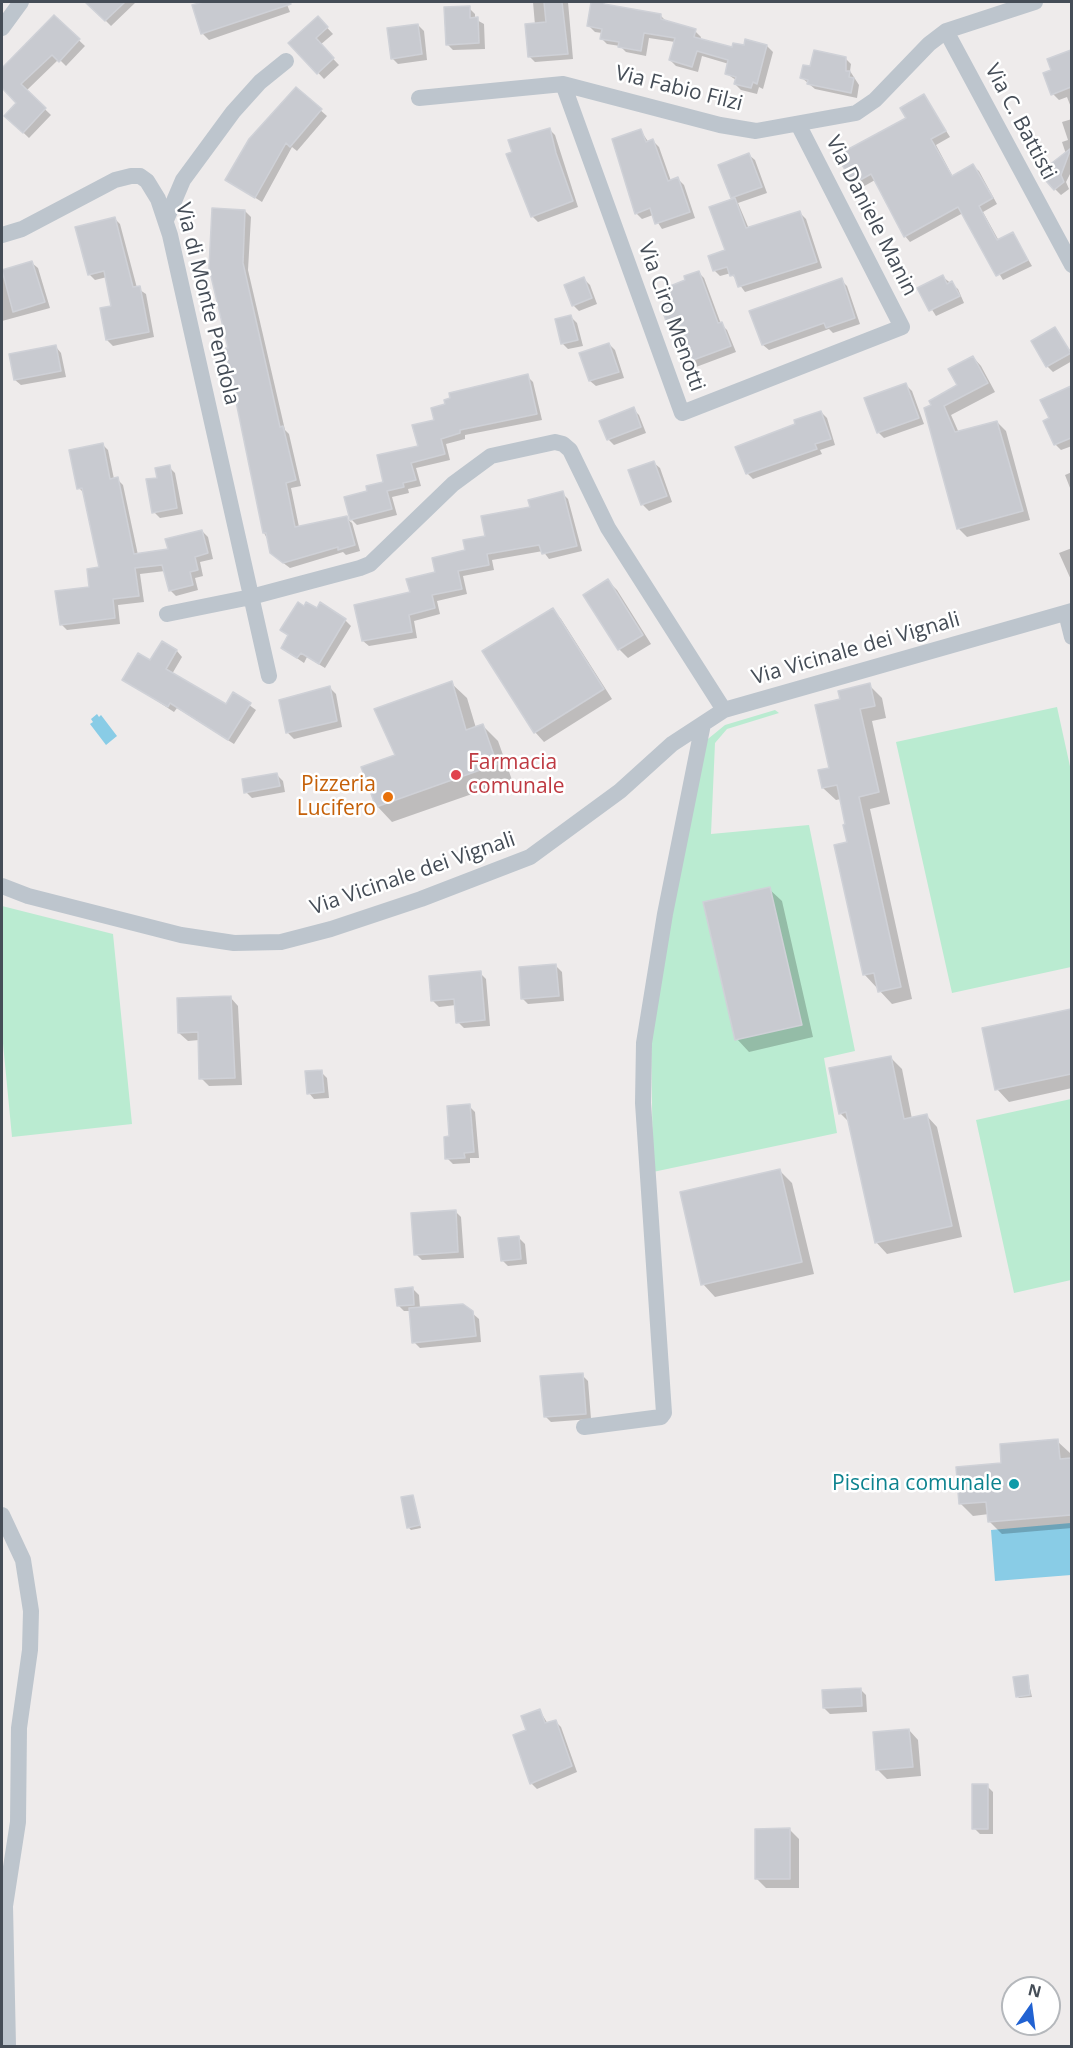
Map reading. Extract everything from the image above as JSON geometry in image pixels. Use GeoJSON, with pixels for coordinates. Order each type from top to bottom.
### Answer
{"type":"FeatureCollection","features":[{"type":"Feature","properties":{"kind":"street"},"geometry":{"type":"LineString","coordinates":[[3,22],[21,2]]}},
{"type":"Feature","properties":{"kind":"street","name":"Via Fabio Filzi"},"geometry":{"type":"LineString","coordinates":[[420,98],[563,84],[720,125],[756,131],[856,113],[874,100],[929,44],[946,31],[1035,2]]}},
{"type":"Feature","properties":{"kind":"street","name":"Via C. Battisti"},"geometry":{"type":"LineString","coordinates":[[946,31],[1071,265]]}},
{"type":"Feature","properties":{"kind":"street"},"geometry":{"type":"LineString","coordinates":[[166,220],[183,180],[233,112],[260,82],[286,61]]}},
{"type":"Feature","properties":{"kind":"street","name":"Via Ciro Menotti"},"geometry":{"type":"LineString","coordinates":[[563,84],[682,413],[900,329]]}},
{"type":"Feature","properties":{"kind":"street","name":"Via Daniele Manin"},"geometry":{"type":"LineString","coordinates":[[798,124],[902,324],[900,329]]}},
{"type":"Feature","properties":{"kind":"street","name":"Via di Monte Pendola"},"geometry":{"type":"LineString","coordinates":[[2,235],[22,229],[115,180],[131,176],[140,176],[147,180],[166,220],[269,676]]}},
{"type":"Feature","properties":{"kind":"street"},"geometry":{"type":"LineString","coordinates":[[167,614],[251,597],[370,564],[453,484],[491,456],[555,442],[570,450],[608,528],[724,710]]}},
{"type":"Feature","properties":{"kind":"street"},"geometry":{"type":"LineString","coordinates":[[1069,612],[1071,637]]}},
{"type":"Feature","properties":{"kind":"street","name":"Via Vicinale dei Vignali"},"geometry":{"type":"LineString","coordinates":[[2,886],[28,896],[181,935],[234,944],[281,942],[331,929],[422,899],[530,857],[620,791],[672,744],[724,710],[1069,612]]}},
{"type":"Feature","properties":{"kind":"street"},"geometry":{"type":"LineString","coordinates":[[584,1427],[661,1417],[664,1413],[643,1103],[644,1043],[665,914],[703,724]]}},
{"type":"Feature","properties":{"kind":"street"},"geometry":{"type":"LineString","coordinates":[[2,1515],[23,1560],[31,1611],[30,1650],[20,1728],[18,1822],[5,1906],[8,2046]]}},
{"type":"Feature","properties":{"kind":"green space"},"geometry":{"type":"Polygon","coordinates":[[[1057,707],[1071,771],[1071,967],[952,993],[896,742],[1057,707]]]}},
{"type":"Feature","properties":{"kind":"green space"},"geometry":{"type":"Polygon","coordinates":[[[775,710],[779,713],[727,729],[715,743],[711,834],[809,825],[855,1051],[824,1058],[837,1133],[653,1172],[651,1034],[703,743],[725,725],[775,710]]]}},
{"type":"Feature","properties":{"kind":"green space"},"geometry":{"type":"Polygon","coordinates":[[[2,906],[113,934],[132,1124],[12,1137],[2,1033],[2,906]]]}},
{"type":"Feature","properties":{"kind":"green space"},"geometry":{"type":"Polygon","coordinates":[[[1071,1099],[1071,1280],[1014,1293],[976,1120],[1071,1099]]]}},
{"type":"Feature","properties":{"kind":"water"},"geometry":{"type":"Polygon","coordinates":[[[97,714],[99,717],[101,715],[117,736],[106,745],[90,724],[93,722],[91,719],[97,714]]]}},
{"type":"Feature","properties":{"kind":"water"},"geometry":{"type":"Polygon","coordinates":[[[1071,1523],[1071,1575],[995,1581],[991,1530],[1071,1523]]]}},
{"type":"Feature","properties":{"kind":"building"},"geometry":{"type":"Polygon","coordinates":[[[85,2],[125,2],[105,21],[85,2]]]}},
{"type":"Feature","properties":{"kind":"building"},"geometry":{"type":"Polygon","coordinates":[[[203,2],[290,2],[291,4],[201,34],[192,5],[203,2]]]}},
{"type":"Feature","properties":{"kind":"building"},"geometry":{"type":"Polygon","coordinates":[[[544,2],[562,2],[568,54],[528,57],[525,24],[546,22],[544,2]]]}},
{"type":"Feature","properties":{"kind":"building"},"geometry":{"type":"Polygon","coordinates":[[[591,2],[604,2],[604,4],[661,14],[661,19],[696,29],[694,37],[732,47],[733,43],[744,45],[745,39],[767,45],[757,84],[753,82],[751,88],[734,84],[736,77],[725,74],[728,60],[697,51],[692,67],[669,60],[675,38],[644,33],[641,51],[618,47],[619,42],[600,39],[602,29],[587,26],[591,2]]]}},
{"type":"Feature","properties":{"kind":"building"},"geometry":{"type":"Polygon","coordinates":[[[470,6],[470,18],[478,17],[479,43],[446,45],[444,7],[470,6]]]}},
{"type":"Feature","properties":{"kind":"building"},"geometry":{"type":"Polygon","coordinates":[[[54,15],[80,39],[59,62],[52,55],[21,84],[46,108],[23,133],[4,116],[16,103],[2,88],[2,68],[54,15]]]}},
{"type":"Feature","properties":{"kind":"building"},"geometry":{"type":"Polygon","coordinates":[[[318,16],[328,27],[316,38],[334,58],[317,74],[288,43],[318,16]]]}},
{"type":"Feature","properties":{"kind":"building"},"geometry":{"type":"Polygon","coordinates":[[[418,24],[422,54],[391,59],[387,28],[418,24]]]}},
{"type":"Feature","properties":{"kind":"building"},"geometry":{"type":"Polygon","coordinates":[[[814,50],[846,57],[846,71],[850,71],[849,77],[854,78],[851,93],[807,84],[808,80],[800,78],[803,65],[810,66],[814,50]]]}},
{"type":"Feature","properties":{"kind":"building"},"geometry":{"type":"Polygon","coordinates":[[[1071,50],[1071,87],[1051,95],[1043,73],[1051,70],[1047,59],[1071,50]]]}},
{"type":"Feature","properties":{"kind":"building"},"geometry":{"type":"Polygon","coordinates":[[[296,87],[322,109],[290,147],[286,143],[255,198],[225,180],[249,139],[296,87]]]}},
{"type":"Feature","properties":{"kind":"building"},"geometry":{"type":"Polygon","coordinates":[[[924,94],[946,131],[931,139],[952,176],[973,164],[993,198],[979,206],[997,240],[1013,232],[1028,260],[996,276],[958,207],[904,237],[871,174],[853,184],[841,163],[847,159],[843,152],[906,118],[900,108],[924,94]]]}},
{"type":"Feature","properties":{"kind":"building"},"geometry":{"type":"Polygon","coordinates":[[[550,128],[573,201],[531,217],[506,154],[512,152],[508,140],[550,128]]]}},
{"type":"Feature","properties":{"kind":"building"},"geometry":{"type":"Polygon","coordinates":[[[641,129],[646,142],[653,139],[668,181],[678,177],[690,212],[655,224],[650,208],[635,214],[612,139],[641,129]]]}},
{"type":"Feature","properties":{"kind":"building"},"geometry":{"type":"Polygon","coordinates":[[[1071,148],[1061,175],[1064,182],[1054,190],[1039,173],[1071,148]]]}},
{"type":"Feature","properties":{"kind":"building"},"geometry":{"type":"Polygon","coordinates":[[[749,153],[762,187],[731,198],[718,165],[749,153]]]}},
{"type":"Feature","properties":{"kind":"building"},"geometry":{"type":"Polygon","coordinates":[[[735,198],[746,228],[800,211],[817,262],[738,287],[734,275],[730,276],[727,267],[713,271],[708,256],[725,250],[709,207],[735,198]]]}},
{"type":"Feature","properties":{"kind":"building"},"geometry":{"type":"Polygon","coordinates":[[[212,208],[245,210],[243,263],[280,427],[283,426],[296,480],[286,483],[295,527],[347,516],[355,545],[338,550],[338,547],[283,563],[270,553],[266,533],[263,533],[225,348],[228,348],[209,268],[212,208]]]}},
{"type":"Feature","properties":{"kind":"building"},"geometry":{"type":"Polygon","coordinates":[[[115,217],[133,287],[140,286],[149,332],[106,340],[100,308],[111,306],[104,271],[88,275],[75,227],[115,217]]]}},
{"type":"Feature","properties":{"kind":"building"},"geometry":{"type":"Polygon","coordinates":[[[32,261],[45,302],[13,312],[2,270],[32,261]]]}},
{"type":"Feature","properties":{"kind":"building"},"geometry":{"type":"Polygon","coordinates":[[[699,271],[718,323],[722,322],[731,346],[688,362],[674,325],[668,327],[662,309],[670,306],[663,289],[685,280],[684,276],[699,271]]]}},
{"type":"Feature","properties":{"kind":"building"},"geometry":{"type":"Polygon","coordinates":[[[943,275],[947,284],[952,281],[960,296],[929,311],[917,288],[943,275]]]}},
{"type":"Feature","properties":{"kind":"building"},"geometry":{"type":"Polygon","coordinates":[[[584,277],[592,298],[572,306],[564,285],[584,277]]]}},
{"type":"Feature","properties":{"kind":"building"},"geometry":{"type":"Polygon","coordinates":[[[842,278],[855,318],[826,328],[824,323],[762,345],[749,311],[842,278]]]}},
{"type":"Feature","properties":{"kind":"building"},"geometry":{"type":"Polygon","coordinates":[[[571,315],[578,340],[561,344],[555,319],[571,315]]]}},
{"type":"Feature","properties":{"kind":"building"},"geometry":{"type":"Polygon","coordinates":[[[1055,327],[1071,353],[1046,367],[1031,341],[1055,327]]]}},
{"type":"Feature","properties":{"kind":"building"},"geometry":{"type":"Polygon","coordinates":[[[609,343],[619,372],[589,381],[579,353],[609,343]]]}},
{"type":"Feature","properties":{"kind":"building"},"geometry":{"type":"Polygon","coordinates":[[[56,345],[61,371],[14,380],[9,354],[56,345]]]}},
{"type":"Feature","properties":{"kind":"building"},"geometry":{"type":"Polygon","coordinates":[[[973,356],[988,383],[944,406],[955,432],[997,421],[1023,511],[957,529],[924,408],[931,405],[929,401],[957,385],[948,369],[973,356]]]}},
{"type":"Feature","properties":{"kind":"building"},"geometry":{"type":"Polygon","coordinates":[[[528,374],[537,414],[460,430],[460,433],[441,439],[445,454],[411,463],[416,480],[403,483],[404,487],[387,491],[392,509],[350,520],[344,497],[367,491],[366,486],[383,482],[377,455],[418,446],[412,425],[434,420],[431,408],[445,404],[444,400],[450,398],[449,393],[528,374]]]}},
{"type":"Feature","properties":{"kind":"building"},"geometry":{"type":"Polygon","coordinates":[[[906,383],[919,418],[877,433],[864,398],[906,383]]]}},
{"type":"Feature","properties":{"kind":"building"},"geometry":{"type":"Polygon","coordinates":[[[1071,386],[1071,438],[1054,445],[1043,421],[1049,418],[1040,400],[1071,386]]]}},
{"type":"Feature","properties":{"kind":"building"},"geometry":{"type":"Polygon","coordinates":[[[634,407],[641,427],[607,440],[599,421],[634,407]]]}},
{"type":"Feature","properties":{"kind":"building"},"geometry":{"type":"Polygon","coordinates":[[[821,411],[831,439],[815,444],[817,449],[746,474],[735,447],[795,424],[794,420],[821,411]]]}},
{"type":"Feature","properties":{"kind":"building"},"geometry":{"type":"Polygon","coordinates":[[[103,443],[110,479],[118,477],[134,554],[168,549],[165,539],[202,530],[208,553],[195,557],[198,570],[190,572],[193,585],[169,591],[162,565],[135,568],[139,596],[113,599],[115,618],[60,625],[55,591],[89,587],[87,569],[99,567],[82,488],[77,489],[69,450],[103,443]]]}},
{"type":"Feature","properties":{"kind":"building"},"geometry":{"type":"Polygon","coordinates":[[[654,461],[667,496],[641,505],[628,470],[654,461]]]}},
{"type":"Feature","properties":{"kind":"building"},"geometry":{"type":"Polygon","coordinates":[[[170,465],[177,508],[152,513],[146,479],[157,478],[155,468],[170,465]]]}},
{"type":"Feature","properties":{"kind":"building"},"geometry":{"type":"Polygon","coordinates":[[[563,491],[577,546],[542,554],[539,545],[487,554],[489,565],[458,571],[462,589],[432,595],[435,608],[409,615],[412,632],[362,641],[354,605],[410,592],[406,579],[435,572],[432,558],[465,550],[463,540],[485,536],[481,516],[530,507],[528,500],[563,491]]]}},
{"type":"Feature","properties":{"kind":"building"},"geometry":{"type":"Polygon","coordinates":[[[608,579],[643,635],[618,650],[583,595],[608,579]]]}},
{"type":"Feature","properties":{"kind":"building"},"geometry":{"type":"Polygon","coordinates":[[[298,602],[304,606],[306,602],[317,608],[320,602],[346,619],[319,664],[301,653],[297,658],[281,648],[288,635],[280,630],[298,602]]]}},
{"type":"Feature","properties":{"kind":"building"},"geometry":{"type":"Polygon","coordinates":[[[553,608],[604,689],[534,733],[482,651],[553,608]]]}},
{"type":"Feature","properties":{"kind":"building"},"geometry":{"type":"Polygon","coordinates":[[[162,641],[177,650],[166,669],[226,704],[233,692],[251,703],[228,740],[170,703],[168,707],[122,680],[138,653],[150,660],[162,641]]]}},
{"type":"Feature","properties":{"kind":"building"},"geometry":{"type":"Polygon","coordinates":[[[452,681],[466,730],[483,724],[497,764],[376,807],[361,767],[395,755],[374,709],[452,681]]]}},
{"type":"Feature","properties":{"kind":"building"},"geometry":{"type":"Polygon","coordinates":[[[870,683],[875,706],[860,709],[879,792],[859,797],[901,987],[878,992],[874,973],[863,975],[834,845],[847,842],[843,825],[845,824],[837,785],[822,788],[818,770],[829,768],[815,705],[840,699],[838,691],[870,683]]]}},
{"type":"Feature","properties":{"kind":"building"},"geometry":{"type":"Polygon","coordinates":[[[330,686],[337,721],[286,733],[279,700],[330,686]]]}},
{"type":"Feature","properties":{"kind":"building"},"geometry":{"type":"Polygon","coordinates":[[[277,773],[280,786],[244,793],[242,779],[277,773]]]}},
{"type":"Feature","properties":{"kind":"building"},"geometry":{"type":"Polygon","coordinates":[[[770,887],[802,1025],[735,1040],[703,902],[770,887]]]}},
{"type":"Feature","properties":{"kind":"building"},"geometry":{"type":"Polygon","coordinates":[[[556,964],[559,996],[521,999],[519,967],[556,964]]]}},
{"type":"Feature","properties":{"kind":"building"},"geometry":{"type":"Polygon","coordinates":[[[481,971],[485,1020],[456,1023],[454,999],[431,1001],[429,976],[481,971]]]}},
{"type":"Feature","properties":{"kind":"building"},"geometry":{"type":"Polygon","coordinates":[[[231,996],[235,1078],[199,1079],[198,1032],[178,1033],[177,998],[231,996]]]}},
{"type":"Feature","properties":{"kind":"building"},"geometry":{"type":"Polygon","coordinates":[[[1071,1009],[1071,1074],[995,1090],[982,1028],[1071,1009]]]}},
{"type":"Feature","properties":{"kind":"building"},"geometry":{"type":"Polygon","coordinates":[[[891,1056],[904,1119],[927,1114],[952,1226],[875,1243],[846,1112],[839,1114],[829,1068],[891,1056]]]}},
{"type":"Feature","properties":{"kind":"building"},"geometry":{"type":"Polygon","coordinates":[[[322,1070],[324,1092],[307,1094],[305,1071],[322,1070]]]}},
{"type":"Feature","properties":{"kind":"building"},"geometry":{"type":"Polygon","coordinates":[[[470,1104],[474,1152],[464,1153],[465,1158],[445,1159],[444,1137],[449,1136],[447,1106],[470,1104]]]}},
{"type":"Feature","properties":{"kind":"building"},"geometry":{"type":"Polygon","coordinates":[[[780,1169],[802,1262],[701,1285],[680,1192],[780,1169]]]}},
{"type":"Feature","properties":{"kind":"building"},"geometry":{"type":"Polygon","coordinates":[[[456,1210],[458,1252],[414,1255],[411,1213],[456,1210]]]}},
{"type":"Feature","properties":{"kind":"building"},"geometry":{"type":"Polygon","coordinates":[[[519,1236],[521,1259],[501,1261],[498,1238],[519,1236]]]}},
{"type":"Feature","properties":{"kind":"building"},"geometry":{"type":"Polygon","coordinates":[[[413,1287],[414,1305],[397,1306],[395,1289],[413,1287]]]}},
{"type":"Feature","properties":{"kind":"building"},"geometry":{"type":"Polygon","coordinates":[[[463,1304],[473,1311],[476,1336],[412,1343],[409,1308],[463,1304]]]}},
{"type":"Feature","properties":{"kind":"building"},"geometry":{"type":"Polygon","coordinates":[[[583,1373],[586,1414],[544,1417],[540,1376],[583,1373]]]}},
{"type":"Feature","properties":{"kind":"building","name":"Piscina comunale"},"geometry":{"type":"Polygon","coordinates":[[[1058,1439],[1060,1459],[1071,1458],[1071,1515],[988,1522],[986,1502],[959,1504],[956,1467],[1001,1463],[1000,1444],[1058,1439]]]}},
{"type":"Feature","properties":{"kind":"building"},"geometry":{"type":"Polygon","coordinates":[[[413,1495],[420,1525],[407,1528],[401,1497],[413,1495]]]}},
{"type":"Feature","properties":{"kind":"building"},"geometry":{"type":"Polygon","coordinates":[[[1028,1675],[1030,1695],[1016,1697],[1013,1677],[1028,1675]]]}},
{"type":"Feature","properties":{"kind":"building"},"geometry":{"type":"Polygon","coordinates":[[[861,1688],[862,1706],[823,1708],[822,1690],[861,1688]]]}},
{"type":"Feature","properties":{"kind":"building"},"geometry":{"type":"Polygon","coordinates":[[[540,1709],[545,1723],[556,1720],[572,1766],[530,1784],[513,1735],[526,1730],[521,1716],[540,1709]]]}},
{"type":"Feature","properties":{"kind":"building"},"geometry":{"type":"Polygon","coordinates":[[[909,1729],[913,1767],[876,1770],[873,1732],[909,1729]]]}},
{"type":"Feature","properties":{"kind":"building"},"geometry":{"type":"Polygon","coordinates":[[[972,1784],[988,1784],[988,1829],[972,1829],[972,1784]]]}},
{"type":"Feature","properties":{"kind":"building"},"geometry":{"type":"Polygon","coordinates":[[[790,1828],[790,1879],[755,1879],[755,1829],[790,1828]]]}},
{"type":"Feature","properties":{"kind":"place","name":"Farmacia comunale"},"geometry":{"type":"Point","coordinates":[456,775]}},
{"type":"Feature","properties":{"kind":"place","name":"Pizzeria Lucifero"},"geometry":{"type":"Point","coordinates":[388,797]}},
{"type":"Feature","properties":{"kind":"place","name":"Piscina comunale"},"geometry":{"type":"Point","coordinates":[1014,1484]}}]}
